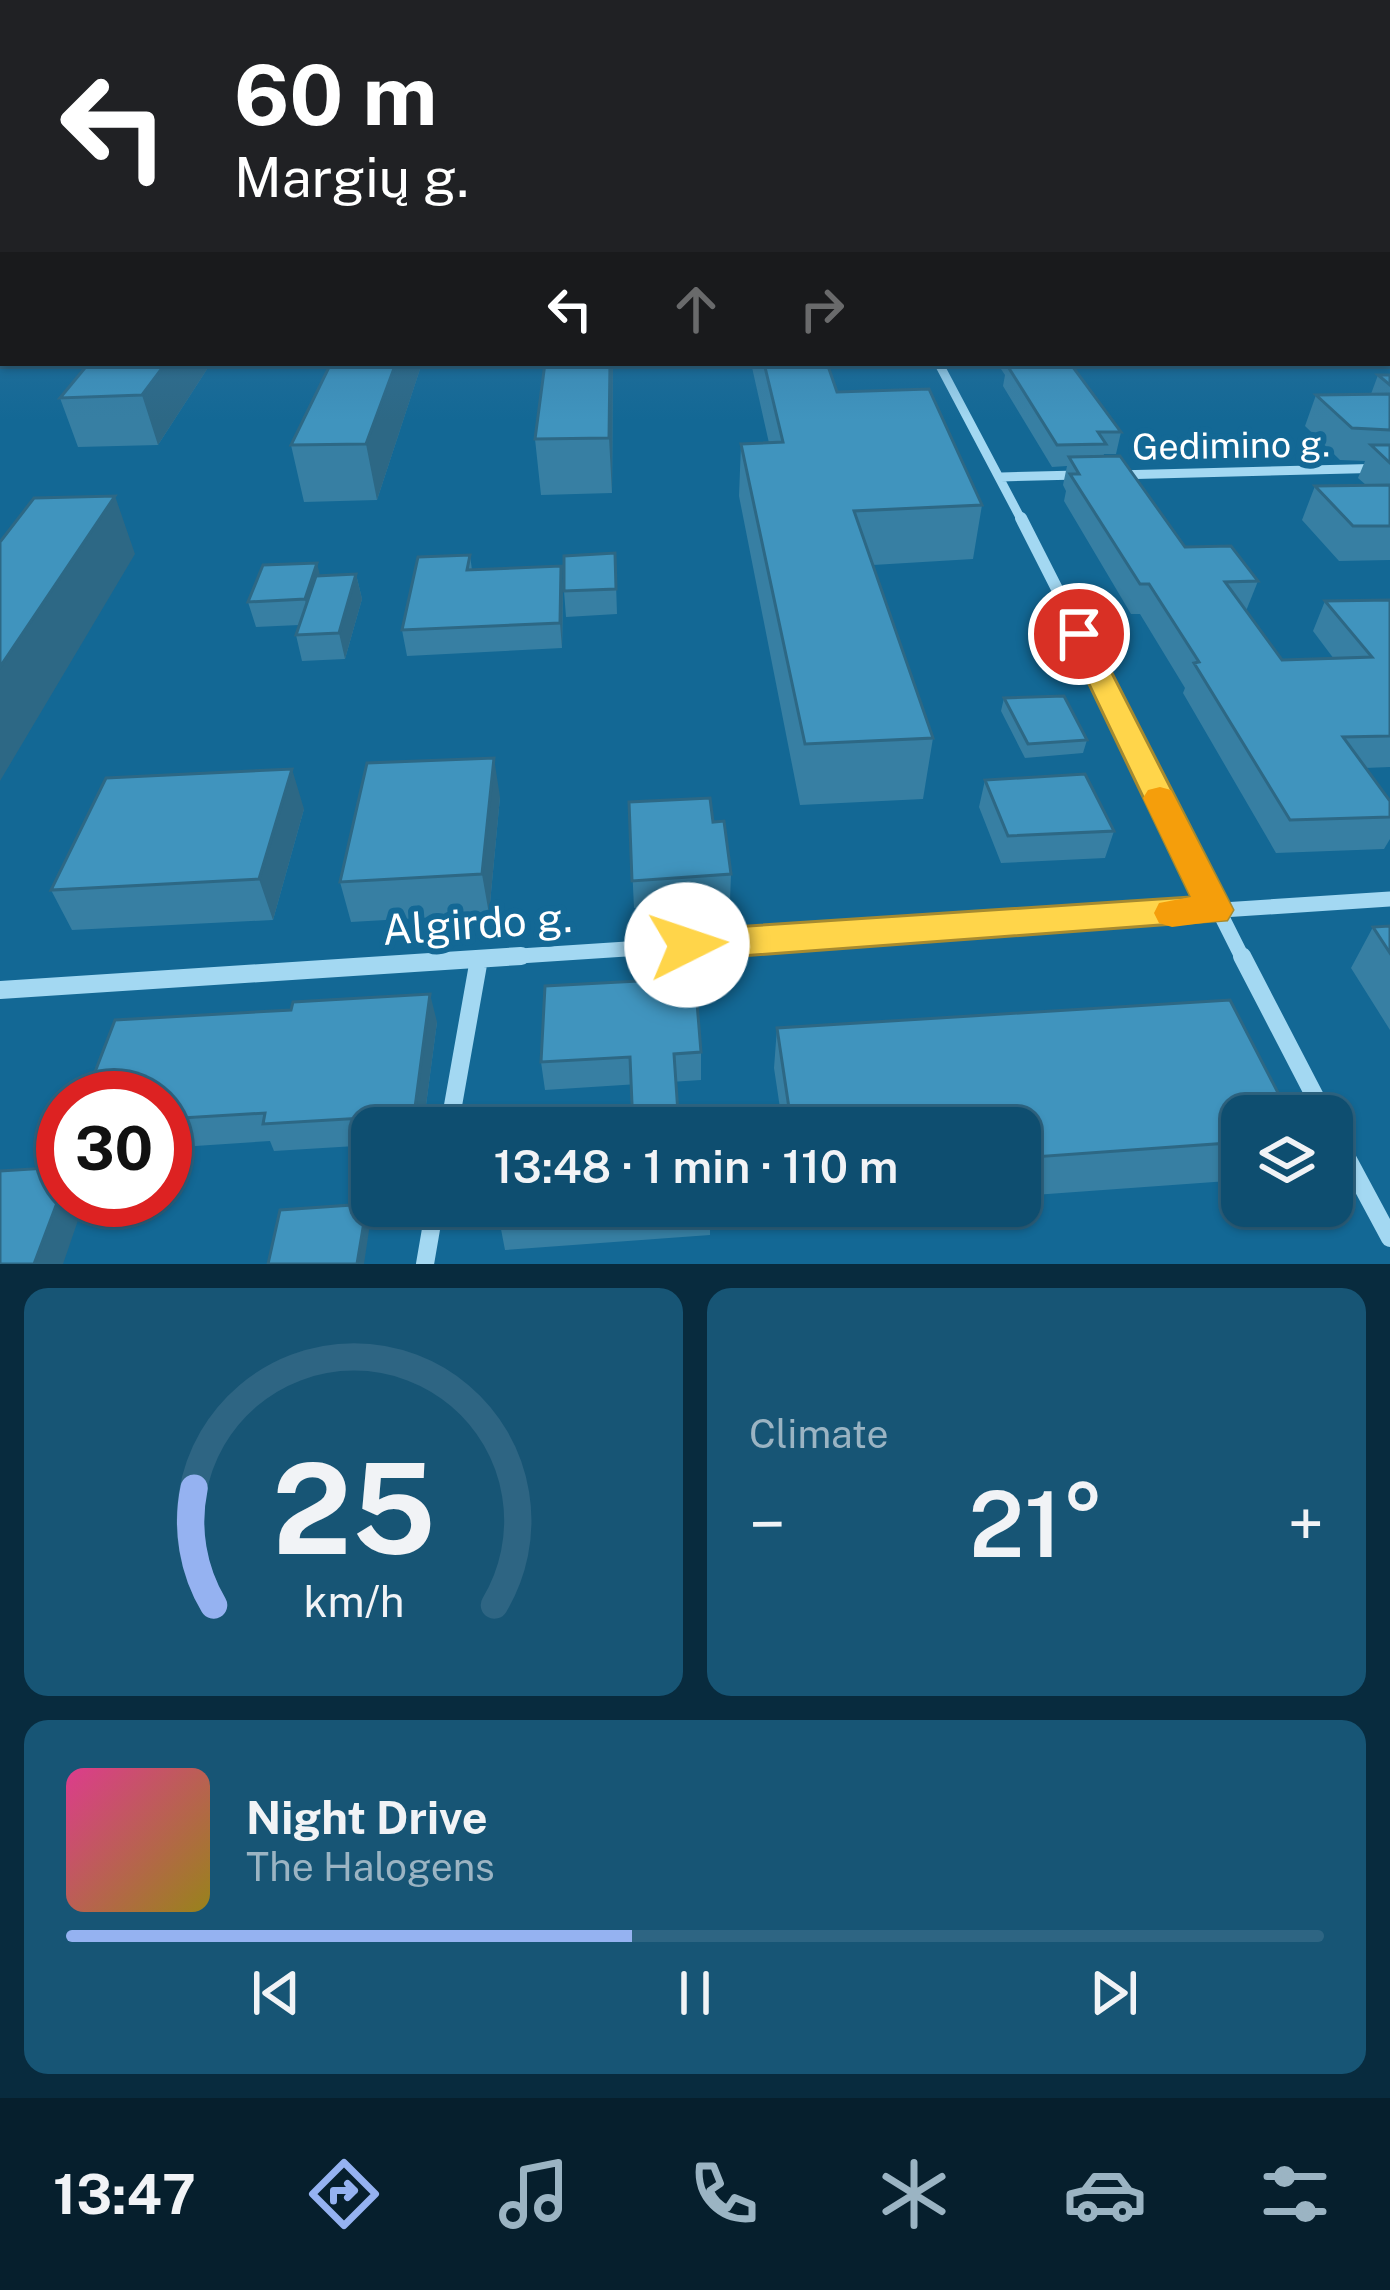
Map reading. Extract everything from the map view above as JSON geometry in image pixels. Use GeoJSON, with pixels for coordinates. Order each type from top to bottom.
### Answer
{"type":"FeatureCollection","features":[{"type":"Feature","properties":{"kind":"street"},"geometry":{"type":"LineString","coordinates":[[941,366],[1001,477],[1215,910],[1314,1095]]}},
{"type":"Feature","properties":{"kind":"street","name":"Gedimino g."},"geometry":{"type":"LineString","coordinates":[[1001,477],[1390,469]]}},
{"type":"Feature","properties":{"kind":"street","name":"Algirdo g."},"geometry":{"type":"LineString","coordinates":[[0,990],[1390,899]]}},
{"type":"Feature","properties":{"kind":"street"},"geometry":{"type":"LineString","coordinates":[[453,1107],[479,959]]}},
{"type":"Feature","properties":{"kind":"street"},"geometry":{"type":"LineString","coordinates":[[1353,1169],[1390,1238]]}},
{"type":"Feature","properties":{"kind":"street"},"geometry":{"type":"LineString","coordinates":[[425,1264],[431,1227]]}},
{"type":"Feature","properties":{"kind":"building"},"geometry":{"type":"Polygon","coordinates":[[[87,366],[164,366],[142,395],[60,398],[87,366]]]}},
{"type":"Feature","properties":{"kind":"building"},"geometry":{"type":"Polygon","coordinates":[[[330,366],[395,366],[366,444],[291,445],[330,366]]]}},
{"type":"Feature","properties":{"kind":"building"},"geometry":{"type":"Polygon","coordinates":[[[545,366],[610,366],[609,438],[535,439],[545,366]]]}},
{"type":"Feature","properties":{"kind":"building"},"geometry":{"type":"Polygon","coordinates":[[[765,366],[828,366],[837,392],[929,389],[982,505],[854,511],[933,738],[805,744],[741,444],[783,442],[765,366]]]}},
{"type":"Feature","properties":{"kind":"building"},"geometry":{"type":"Polygon","coordinates":[[[1008,366],[1072,366],[1121,432],[1098,432],[1106,444],[1057,445],[1008,366]]]}},
{"type":"Feature","properties":{"kind":"building"},"geometry":{"type":"Polygon","coordinates":[[[1390,394],[1390,430],[1352,428],[1316,395],[1390,394]]]}},
{"type":"Feature","properties":{"kind":"building"},"geometry":{"type":"Polygon","coordinates":[[[1371,445],[1390,445],[1390,463],[1371,445]]]}},
{"type":"Feature","properties":{"kind":"building"},"geometry":{"type":"Polygon","coordinates":[[[1120,456],[1185,547],[1231,546],[1258,581],[1225,582],[1282,660],[1372,657],[1325,601],[1390,600],[1390,736],[1343,737],[1390,801],[1390,817],[1290,820],[1194,663],[1199,662],[1149,584],[1140,584],[1070,474],[1079,474],[1069,457],[1120,456]]]}},
{"type":"Feature","properties":{"kind":"building"},"geometry":{"type":"Polygon","coordinates":[[[1390,485],[1390,526],[1353,526],[1315,486],[1390,485]]]}},
{"type":"Feature","properties":{"kind":"building"},"geometry":{"type":"Polygon","coordinates":[[[115,496],[0,667],[0,542],[34,498],[115,496]]]}},
{"type":"Feature","properties":{"kind":"building"},"geometry":{"type":"Polygon","coordinates":[[[615,553],[616,589],[564,591],[564,556],[615,553]]]}},
{"type":"Feature","properties":{"kind":"building"},"geometry":{"type":"Polygon","coordinates":[[[470,555],[467,570],[561,566],[560,623],[402,630],[418,557],[470,555]]]}},
{"type":"Feature","properties":{"kind":"building"},"geometry":{"type":"Polygon","coordinates":[[[317,563],[305,599],[248,602],[263,565],[317,563]]]}},
{"type":"Feature","properties":{"kind":"building"},"geometry":{"type":"Polygon","coordinates":[[[356,574],[339,633],[296,635],[316,576],[356,574]]]}},
{"type":"Feature","properties":{"kind":"building"},"geometry":{"type":"Polygon","coordinates":[[[1064,696],[1087,740],[1028,744],[1004,698],[1064,696]]]}},
{"type":"Feature","properties":{"kind":"building"},"geometry":{"type":"Polygon","coordinates":[[[494,758],[482,874],[340,882],[367,763],[494,758]]]}},
{"type":"Feature","properties":{"kind":"building"},"geometry":{"type":"Polygon","coordinates":[[[292,769],[259,879],[51,890],[106,778],[292,769]]]}},
{"type":"Feature","properties":{"kind":"building"},"geometry":{"type":"Polygon","coordinates":[[[1085,774],[1114,831],[1008,836],[985,780],[1085,774]]]}},
{"type":"Feature","properties":{"kind":"building"},"geometry":{"type":"Polygon","coordinates":[[[710,798],[713,822],[724,821],[731,874],[632,881],[629,802],[710,798]]]}},
{"type":"Feature","properties":{"kind":"building"},"geometry":{"type":"Polygon","coordinates":[[[1390,926],[1390,953],[1373,927],[1390,926]]]}},
{"type":"Feature","properties":{"kind":"building"},"geometry":{"type":"Polygon","coordinates":[[[695,978],[701,1052],[674,1054],[678,1107],[632,1107],[630,1057],[541,1062],[545,986],[695,978]]]}},
{"type":"Feature","properties":{"kind":"building"},"geometry":{"type":"Polygon","coordinates":[[[430,994],[415,1107],[351,1107],[351,1119],[263,1124],[265,1113],[192,1117],[192,1071],[95,1071],[115,1020],[291,1010],[293,1002],[430,994]]]}},
{"type":"Feature","properties":{"kind":"building"},"geometry":{"type":"Polygon","coordinates":[[[1230,1000],[1279,1095],[1221,1095],[1221,1144],[1041,1156],[1041,1107],[789,1107],[777,1028],[1230,1000]]]}},
{"type":"Feature","properties":{"kind":"building"},"geometry":{"type":"Polygon","coordinates":[[[36,1169],[36,1227],[48,1227],[34,1264],[0,1264],[0,1171],[36,1169]]]}},
{"type":"Feature","properties":{"kind":"building"},"geometry":{"type":"Polygon","coordinates":[[[351,1205],[351,1227],[363,1227],[357,1264],[268,1264],[280,1210],[351,1205]]]}},
{"type":"Feature","properties":{"kind":"slow traffic"},"geometry":{"type":"LineString","coordinates":[[1160,798],[1215,910],[1172,913]]}},
{"type":"Feature","properties":{"kind":"route"},"geometry":{"type":"LineString","coordinates":[[687,945],[1215,910],[1079,634]]}}]}
